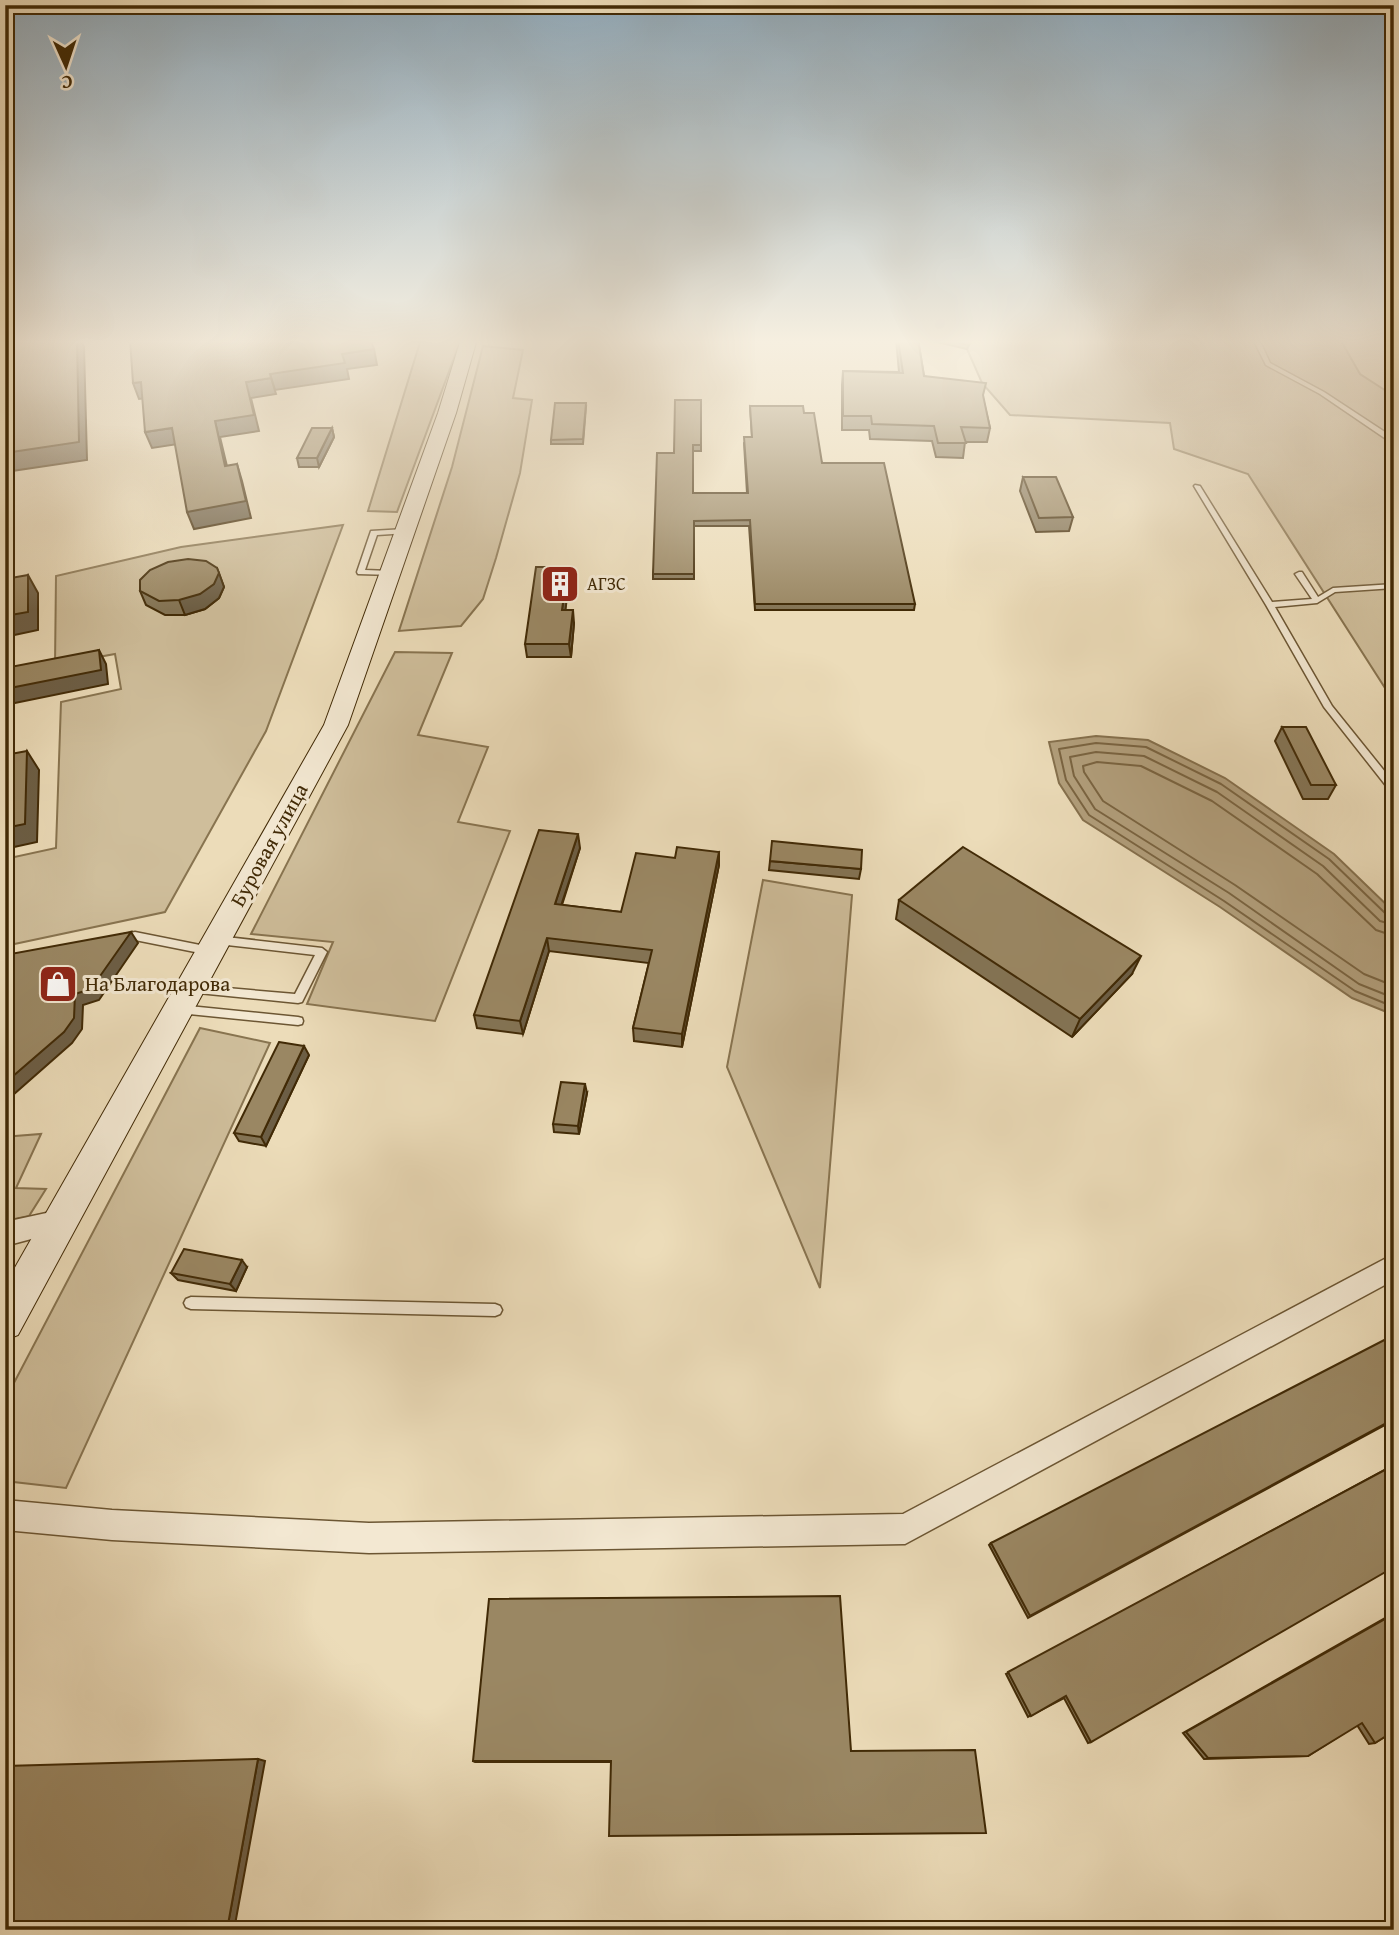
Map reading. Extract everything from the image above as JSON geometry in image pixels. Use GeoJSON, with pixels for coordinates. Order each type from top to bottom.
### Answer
{"type":"FeatureCollection","features":[{"type":"Feature","properties":{"kind":"main road","name":"Буровая улица"},"geometry":{"type":"LineString","coordinates":[[5,1322],[336,724],[441,429]]}},
{"type":"Feature","properties":{"kind":"street"},"geometry":{"type":"LineString","coordinates":[[5,1234],[60,1221]]}},
{"type":"Feature","properties":{"kind":"street"},"geometry":{"type":"LineString","coordinates":[[5,1515],[112,1525],[369,1538],[905,1529],[1394,1266]]}},
{"type":"Feature","properties":{"kind":"lane"},"geometry":{"type":"LineString","coordinates":[[1377,429],[1392,440],[1394,448]]}},
{"type":"Feature","properties":{"kind":"lane"},"geometry":{"type":"LineString","coordinates":[[1197,486],[1270,605],[1328,707],[1394,790]]}},
{"type":"Feature","properties":{"kind":"lane"},"geometry":{"type":"LineString","coordinates":[[390,573],[361,572],[374,533],[405,531]]}},
{"type":"Feature","properties":{"kind":"lane"},"geometry":{"type":"LineString","coordinates":[[1299,574],[1317,601]]}},
{"type":"Feature","properties":{"kind":"lane"},"geometry":{"type":"LineString","coordinates":[[1270,605],[1317,601],[1333,590],[1394,586]]}},
{"type":"Feature","properties":{"kind":"lane"},"geometry":{"type":"LineString","coordinates":[[109,941],[135,936],[213,946],[322,952],[298,999],[184,999]]}},
{"type":"Feature","properties":{"kind":"lane"},"geometry":{"type":"LineString","coordinates":[[184,999],[299,1021]]}},
{"type":"Feature","properties":{"kind":"lane"},"geometry":{"type":"LineString","coordinates":[[191,1303],[495,1310]]}},
{"type":"Feature","properties":{"kind":"shaded area"},"geometry":{"type":"Polygon","coordinates":[[[393,429],[428,429],[397,512],[368,511],[393,429]]]}},
{"type":"Feature","properties":{"kind":"shaded area"},"geometry":{"type":"Polygon","coordinates":[[[462,429],[527,429],[520,473],[483,599],[461,626],[399,631],[462,429]]]}},
{"type":"Feature","properties":{"kind":"shaded area"},"geometry":{"type":"Polygon","coordinates":[[[1171,429],[1394,429],[1394,702],[1248,474],[1174,449],[1171,429]]]}},
{"type":"Feature","properties":{"kind":"shaded area"},"geometry":{"type":"Polygon","coordinates":[[[343,525],[266,731],[165,912],[5,946],[5,859],[56,848],[61,702],[121,689],[115,654],[55,665],[56,576],[181,547],[343,525]]]}},
{"type":"Feature","properties":{"kind":"shaded area"},"geometry":{"type":"Polygon","coordinates":[[[395,652],[452,653],[418,735],[488,747],[458,822],[510,831],[435,1021],[307,1004],[333,942],[251,934],[395,652]]]}},
{"type":"Feature","properties":{"kind":"shaded area"},"geometry":{"type":"Polygon","coordinates":[[[763,880],[852,895],[820,1288],[727,1067],[763,880]]]}},
{"type":"Feature","properties":{"kind":"shaded area"},"geometry":{"type":"Polygon","coordinates":[[[200,1028],[270,1043],[66,1488],[5,1481],[5,1400],[200,1028]]]}},
{"type":"Feature","properties":{"kind":"shaded area"},"geometry":{"type":"Polygon","coordinates":[[[41,1134],[16,1188],[46,1189],[29,1216],[5,1221],[5,1142],[15,1136],[41,1134]]]}},
{"type":"Feature","properties":{"kind":"water"},"geometry":{"type":"Polygon","coordinates":[[[1096,736],[1148,740],[1225,778],[1334,854],[1394,912],[1394,1015],[1352,998],[1220,907],[1083,820],[1059,783],[1049,742],[1096,736]]]}},
{"type":"Feature","properties":{"kind":"building"},"geometry":{"type":"Polygon","coordinates":[[[5,429],[79,429],[79,442],[5,453],[5,429]]]}},
{"type":"Feature","properties":{"kind":"building"},"geometry":{"type":"Polygon","coordinates":[[[172,429],[217,429],[225,466],[237,464],[246,501],[187,512],[172,429]]]}},
{"type":"Feature","properties":{"kind":"building"},"geometry":{"type":"Polygon","coordinates":[[[311,429],[331,429],[317,458],[297,458],[311,429]]]}},
{"type":"Feature","properties":{"kind":"building"},"geometry":{"type":"Polygon","coordinates":[[[552,429],[584,429],[583,439],[551,440],[552,429]]]}},
{"type":"Feature","properties":{"kind":"building"},"geometry":{"type":"Polygon","coordinates":[[[674,429],[701,429],[701,445],[693,445],[693,493],[748,493],[744,437],[752,437],[752,429],[817,429],[822,463],[884,463],[915,604],[755,604],[750,520],[694,521],[694,574],[653,574],[657,453],[674,453],[674,429]]]}},
{"type":"Feature","properties":{"kind":"building"},"geometry":{"type":"Polygon","coordinates":[[[935,429],[962,429],[966,443],[938,443],[935,429]]]}},
{"type":"Feature","properties":{"kind":"building"},"geometry":{"type":"Polygon","coordinates":[[[1023,477],[1056,477],[1073,517],[1039,518],[1023,477]]]}},
{"type":"Feature","properties":{"kind":"building"},"geometry":{"type":"Polygon","coordinates":[[[188,559],[206,561],[217,568],[219,573],[214,584],[200,594],[179,600],[159,601],[140,591],[140,580],[150,570],[168,562],[188,559]]]}},
{"type":"Feature","properties":{"kind":"building"},"geometry":{"type":"Polygon","coordinates":[[[536,567],[568,567],[562,610],[573,610],[569,644],[525,644],[536,567]]]}},
{"type":"Feature","properties":{"kind":"building"},"geometry":{"type":"Polygon","coordinates":[[[28,575],[28,612],[5,616],[5,579],[28,575]]]}},
{"type":"Feature","properties":{"kind":"building"},"geometry":{"type":"Polygon","coordinates":[[[99,650],[101,670],[5,689],[5,668],[99,650]]]}},
{"type":"Feature","properties":{"kind":"building"},"geometry":{"type":"Polygon","coordinates":[[[1282,727],[1306,727],[1336,785],[1311,785],[1282,727]]]}},
{"type":"Feature","properties":{"kind":"building"},"geometry":{"type":"Polygon","coordinates":[[[27,751],[25,824],[5,828],[5,755],[27,751]]]}},
{"type":"Feature","properties":{"kind":"building"},"geometry":{"type":"Polygon","coordinates":[[[539,830],[578,834],[555,904],[621,912],[636,853],[675,858],[677,847],[719,852],[682,1034],[633,1028],[652,950],[547,938],[520,1021],[474,1015],[539,830]]]}},
{"type":"Feature","properties":{"kind":"building"},"geometry":{"type":"Polygon","coordinates":[[[772,841],[862,850],[861,869],[770,861],[772,841]]]}},
{"type":"Feature","properties":{"kind":"building"},"geometry":{"type":"Polygon","coordinates":[[[963,847],[1141,956],[1080,1019],[899,900],[963,847]]]}},
{"type":"Feature","properties":{"kind":"building"},"geometry":{"type":"Polygon","coordinates":[[[131,932],[91,989],[75,994],[74,1018],[64,1032],[5,1083],[5,955],[131,932]]]}},
{"type":"Feature","properties":{"kind":"building"},"geometry":{"type":"Polygon","coordinates":[[[279,1042],[304,1046],[261,1137],[234,1133],[279,1042]]]}},
{"type":"Feature","properties":{"kind":"building"},"geometry":{"type":"Polygon","coordinates":[[[561,1082],[585,1084],[578,1126],[553,1124],[561,1082]]]}},
{"type":"Feature","properties":{"kind":"building"},"geometry":{"type":"Polygon","coordinates":[[[184,1249],[242,1260],[230,1284],[171,1273],[184,1249]]]}},
{"type":"Feature","properties":{"kind":"building"},"geometry":{"type":"Polygon","coordinates":[[[1394,1335],[1394,1419],[1030,1616],[991,1543],[1394,1335]]]}},
{"type":"Feature","properties":{"kind":"building"},"geometry":{"type":"Polygon","coordinates":[[[1394,1465],[1394,1567],[1091,1742],[1066,1696],[1031,1716],[1008,1672],[1394,1465]]]}},
{"type":"Feature","properties":{"kind":"building"},"geometry":{"type":"Polygon","coordinates":[[[840,1596],[851,1751],[975,1750],[986,1833],[609,1836],[611,1761],[473,1761],[489,1599],[840,1596]]]}},
{"type":"Feature","properties":{"kind":"building"},"geometry":{"type":"Polygon","coordinates":[[[1394,1614],[1394,1731],[1375,1743],[1362,1723],[1308,1756],[1208,1758],[1186,1732],[1394,1614]]]}},
{"type":"Feature","properties":{"kind":"building"},"geometry":{"type":"Polygon","coordinates":[[[258,1759],[227,1930],[5,1930],[5,1766],[258,1759]]]}},
{"type":"Feature","properties":{"kind":"place","name":"АГЗС"},"geometry":{"type":"Point","coordinates":[560,584]}},
{"type":"Feature","properties":{"kind":"place","name":"На Благодарова"},"geometry":{"type":"Point","coordinates":[58,984]}}]}
